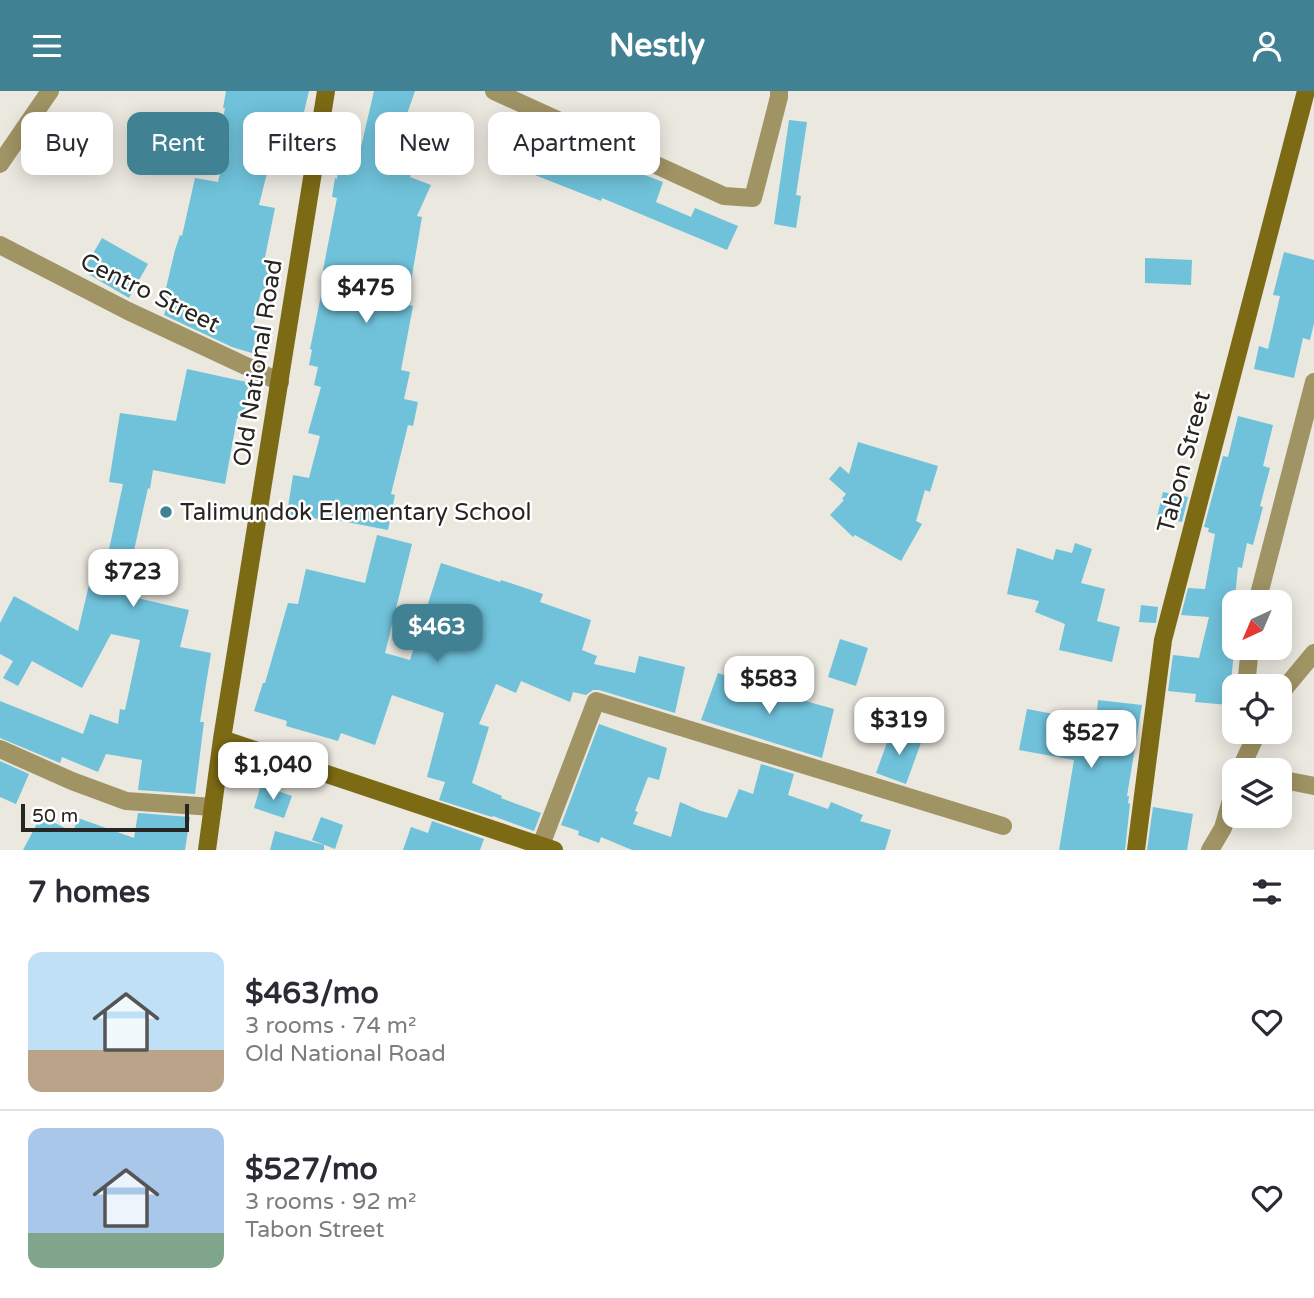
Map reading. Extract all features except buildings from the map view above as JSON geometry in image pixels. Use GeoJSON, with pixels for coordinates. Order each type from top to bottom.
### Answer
{"type":"FeatureCollection","features":[{"type":"Feature","properties":{"kind":"street"},"geometry":{"type":"LineString","coordinates":[[0,164],[50,91]]}},
{"type":"Feature","properties":{"kind":"street","name":"Old National Road"},"geometry":{"type":"LineString","coordinates":[[207,850],[222,739],[326,91]]}},
{"type":"Feature","properties":{"kind":"street"},"geometry":{"type":"LineString","coordinates":[[494,91],[724,196],[753,198],[779,91]]}},
{"type":"Feature","properties":{"kind":"street","name":"Tabon Street"},"geometry":{"type":"LineString","coordinates":[[1136,850],[1163,640],[1306,91]]}},
{"type":"Feature","properties":{"kind":"street","name":"Centro Street"},"geometry":{"type":"LineString","coordinates":[[0,245],[128,311],[280,382]]}},
{"type":"Feature","properties":{"kind":"street"},"geometry":{"type":"LineString","coordinates":[[1260,590],[1314,382]]}},
{"type":"Feature","properties":{"kind":"street"},"geometry":{"type":"LineString","coordinates":[[1292,679],[1314,653]]}},
{"type":"Feature","properties":{"kind":"street"},"geometry":{"type":"LineString","coordinates":[[222,739],[548,847],[596,701],[1003,826]]}},
{"type":"Feature","properties":{"kind":"street"},"geometry":{"type":"LineString","coordinates":[[0,748],[72,781],[126,801],[213,807]]}},
{"type":"Feature","properties":{"kind":"street"},"geometry":{"type":"LineString","coordinates":[[1292,782],[1314,786]]}},
{"type":"Feature","properties":{"kind":"street"},"geometry":{"type":"LineString","coordinates":[[1210,850],[1223,828]]}},
{"type":"Feature","properties":{"kind":"place","name":"Talimundok Elementary School"},"geometry":{"type":"Point","coordinates":[166,512]}}]}
